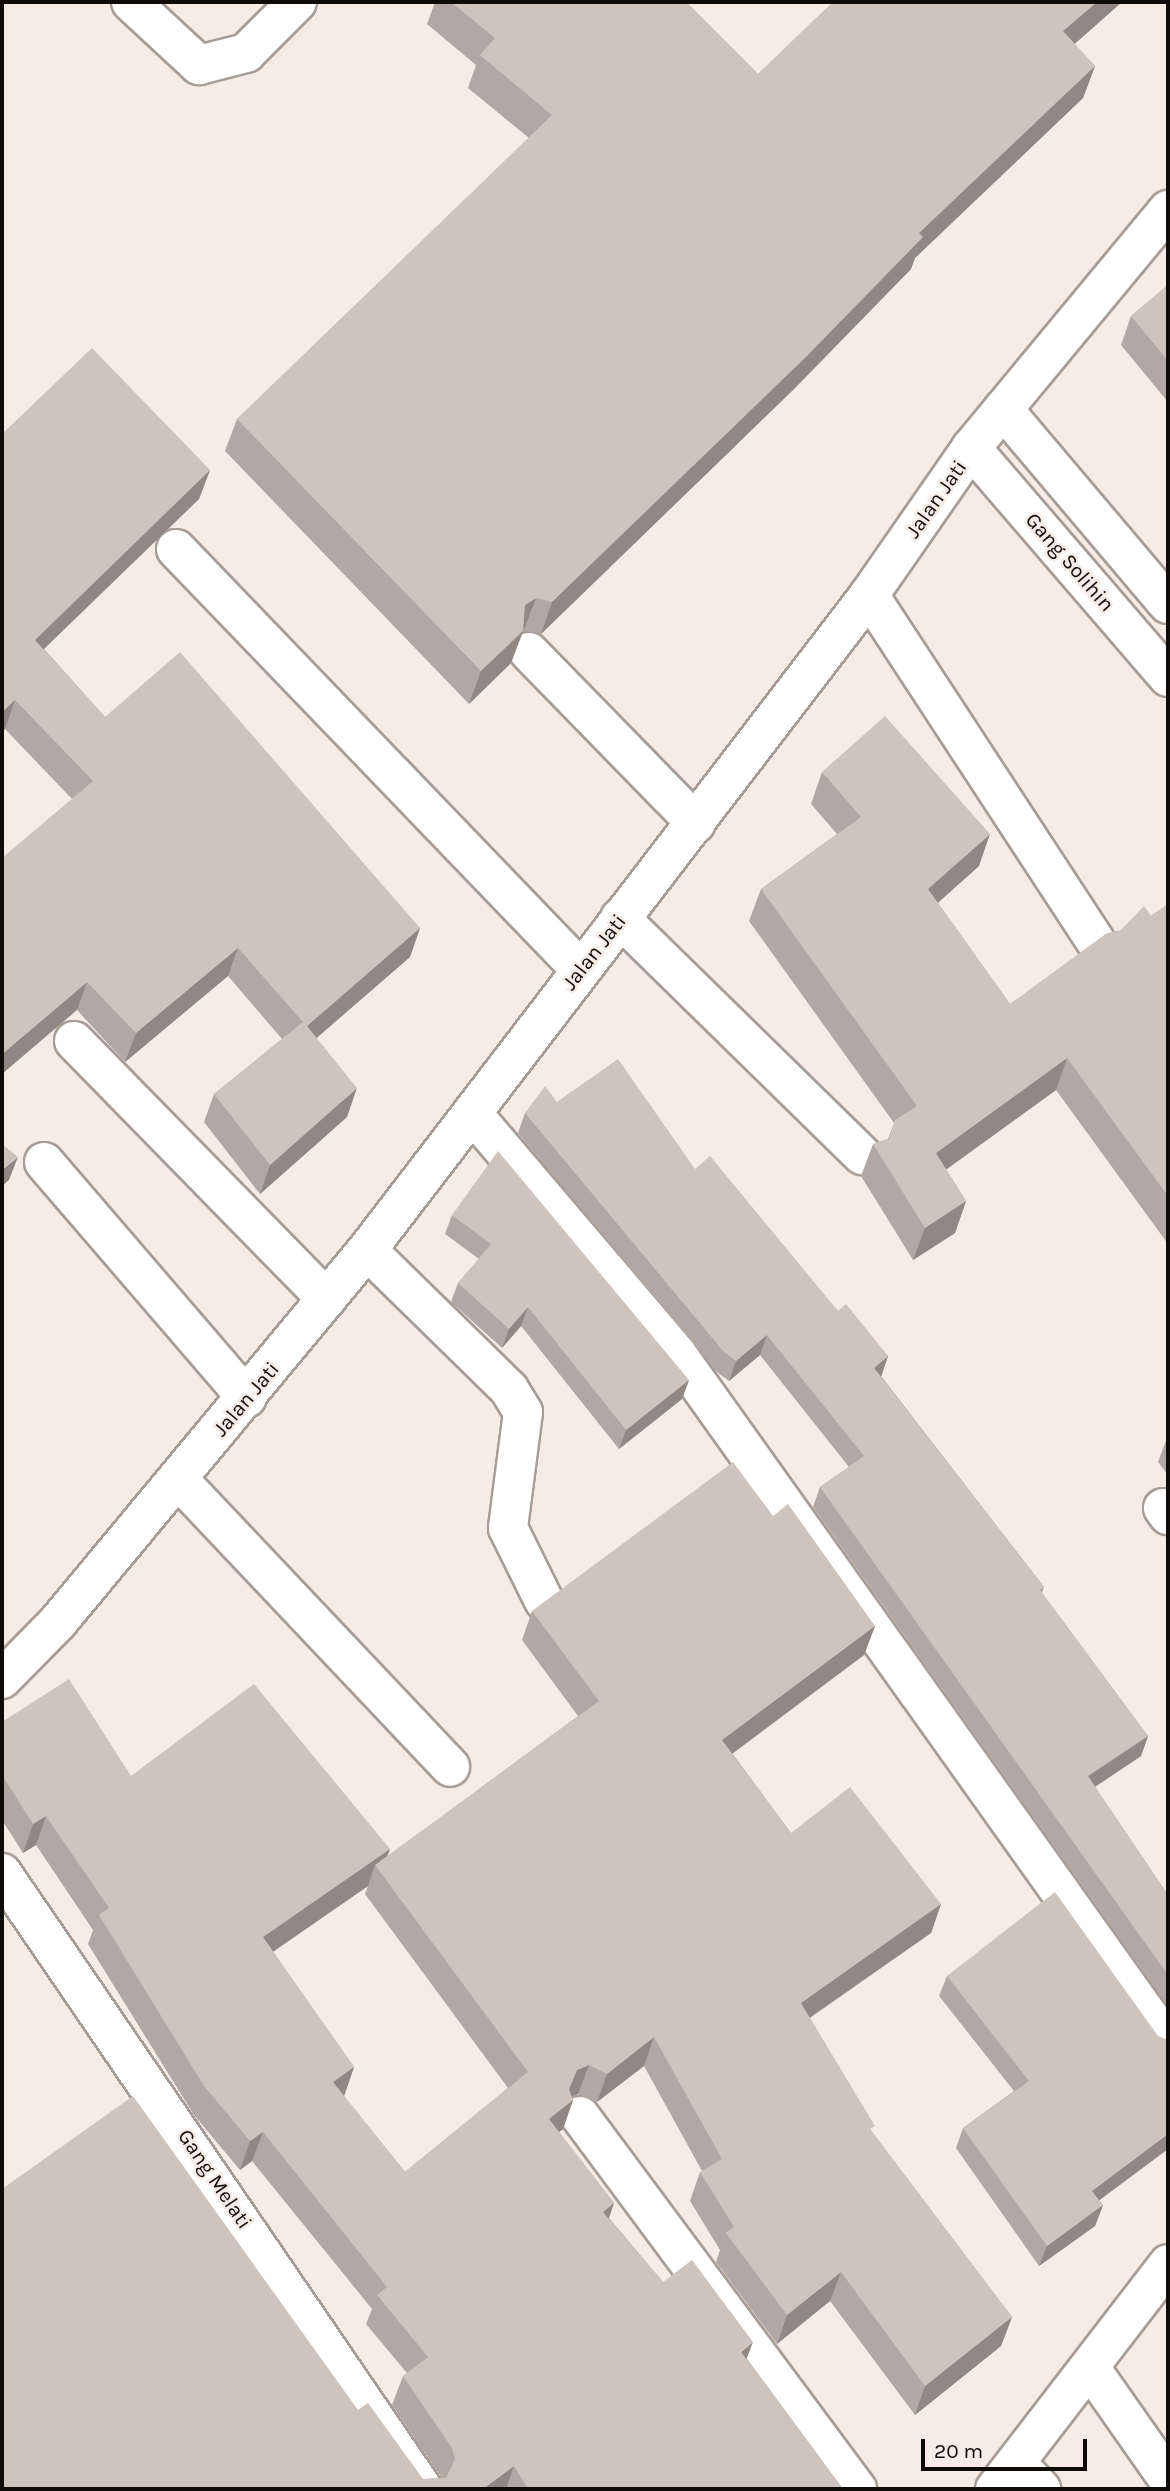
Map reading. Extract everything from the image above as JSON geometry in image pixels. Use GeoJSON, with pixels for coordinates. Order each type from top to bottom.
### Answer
{"type":"FeatureCollection","features":[{"type":"Feature","properties":{"kind":"street"},"geometry":{"type":"LineString","coordinates":[[131,2],[199,65],[246,53],[297,2]]}},
{"type":"Feature","properties":{"kind":"street","name":"Jalan Jati"},"geometry":{"type":"LineString","coordinates":[[2,1679],[247,1398],[367,1250],[869,595],[971,449],[1168,209]]}},
{"type":"Feature","properties":{"kind":"street"},"geometry":{"type":"LineString","coordinates":[[1003,409],[1168,604]]}},
{"type":"Feature","properties":{"kind":"street","name":"Gang Solihin"},"geometry":{"type":"LineString","coordinates":[[971,449],[1168,677]]}},
{"type":"Feature","properties":{"kind":"street"},"geometry":{"type":"LineString","coordinates":[[176,549],[580,969]]}},
{"type":"Feature","properties":{"kind":"street"},"geometry":{"type":"LineString","coordinates":[[869,595],[1097,944]]}},
{"type":"Feature","properties":{"kind":"street"},"geometry":{"type":"LineString","coordinates":[[529,652],[696,823]]}},
{"type":"Feature","properties":{"kind":"street"},"geometry":{"type":"LineString","coordinates":[[620,918],[862,1155]]}},
{"type":"Feature","properties":{"kind":"street"},"geometry":{"type":"LineString","coordinates":[[74,1041],[327,1299]]}},
{"type":"Feature","properties":{"kind":"street"},"geometry":{"type":"LineString","coordinates":[[472,1113],[677,1354],[1168,2043]]}},
{"type":"Feature","properties":{"kind":"street"},"geometry":{"type":"LineString","coordinates":[[44,1162],[247,1398]]}},
{"type":"Feature","properties":{"kind":"street"},"geometry":{"type":"LineString","coordinates":[[367,1250],[509,1389],[523,1412],[508,1528],[544,1601]]}},
{"type":"Feature","properties":{"kind":"street"},"geometry":{"type":"LineString","coordinates":[[178,1479],[450,1767]]}},
{"type":"Feature","properties":{"kind":"street","name":"Gang Melati"},"geometry":{"type":"LineString","coordinates":[[2,1872],[423,2489]]}},
{"type":"Feature","properties":{"kind":"street"},"geometry":{"type":"LineString","coordinates":[[580,2116],[857,2489]]}},
{"type":"Feature","properties":{"kind":"street"},"geometry":{"type":"LineString","coordinates":[[1018,2481],[1091,2369],[1168,2264]]}},
{"type":"Feature","properties":{"kind":"street"},"geometry":{"type":"LineString","coordinates":[[1091,2369],[1168,2479]]}},
{"type":"Feature","properties":{"kind":"building"},"geometry":{"type":"Polygon","coordinates":[[[451,2],[686,2],[758,74],[833,2],[1097,2],[1063,31],[1095,66],[919,233],[923,237],[806,357],[552,602],[536,598],[525,605],[523,631],[481,671],[237,419],[552,115],[480,55],[495,38],[451,2]]]}},
{"type":"Feature","properties":{"kind":"building"},"geometry":{"type":"Polygon","coordinates":[[[1168,285],[1168,361],[1131,316],[1168,285]]]}},
{"type":"Feature","properties":{"kind":"building"},"geometry":{"type":"Polygon","coordinates":[[[92,348],[210,470],[35,640],[105,717],[180,652],[420,928],[307,1026],[357,1088],[270,1165],[214,1094],[303,1022],[238,948],[136,1033],[87,982],[2,1054],[2,858],[93,781],[15,700],[2,712],[2,434],[92,348]]]}},
{"type":"Feature","properties":{"kind":"building"},"geometry":{"type":"Polygon","coordinates":[[[885,716],[990,834],[928,889],[1010,1004],[1107,933],[1121,930],[1144,906],[1151,916],[1168,904],[1168,1196],[1067,1058],[936,1153],[966,1201],[925,1228],[873,1144],[889,1139],[895,1120],[917,1106],[761,889],[861,817],[822,772],[885,716]]]}},
{"type":"Feature","properties":{"kind":"building"},"geometry":{"type":"Polygon","coordinates":[[[618,1059],[695,1169],[710,1156],[838,1311],[846,1304],[888,1356],[874,1368],[1044,1587],[1040,1590],[1148,1736],[1088,1776],[1168,1895],[1168,1975],[820,1487],[864,1456],[767,1335],[736,1361],[724,1352],[525,1113],[545,1086],[557,1102],[618,1059]]]}},
{"type":"Feature","properties":{"kind":"building"},"geometry":{"type":"Polygon","coordinates":[[[2,1144],[18,1157],[2,1170],[2,1144]]]}},
{"type":"Feature","properties":{"kind":"building"},"geometry":{"type":"Polygon","coordinates":[[[498,1151],[689,1380],[626,1430],[528,1307],[509,1329],[458,1283],[491,1244],[452,1215],[498,1151]]]}},
{"type":"Feature","properties":{"kind":"building"},"geometry":{"type":"Polygon","coordinates":[[[733,1462],[773,1516],[788,1504],[875,1626],[722,1740],[791,1833],[850,1787],[941,1904],[801,2003],[875,2126],[870,2129],[1012,2317],[925,2386],[841,2272],[787,2315],[726,2233],[734,2227],[700,2172],[722,2159],[654,2037],[607,2074],[589,2065],[577,2070],[569,2089],[573,2100],[549,2119],[614,2203],[603,2212],[663,2282],[692,2260],[753,2342],[741,2352],[843,2489],[528,2489],[514,2466],[483,2489],[2,2489],[2,2189],[133,2096],[358,2410],[368,2403],[423,2479],[446,2478],[455,2459],[452,2448],[403,2376],[428,2357],[377,2295],[387,2287],[263,2132],[250,2141],[204,2086],[99,1915],[109,1908],[46,1816],[33,1824],[2,1775],[2,1722],[69,1679],[131,1776],[254,1684],[390,1849],[263,1937],[354,2067],[333,2082],[405,2172],[528,2072],[375,1865],[599,1701],[532,1611],[733,1462]]]}},
{"type":"Feature","properties":{"kind":"building"},"geometry":{"type":"Polygon","coordinates":[[[1055,1892],[1158,2036],[1168,2040],[1168,2134],[1092,2191],[1103,2205],[1047,2246],[963,2128],[1029,2081],[947,1976],[1055,1892]]]}}]}
